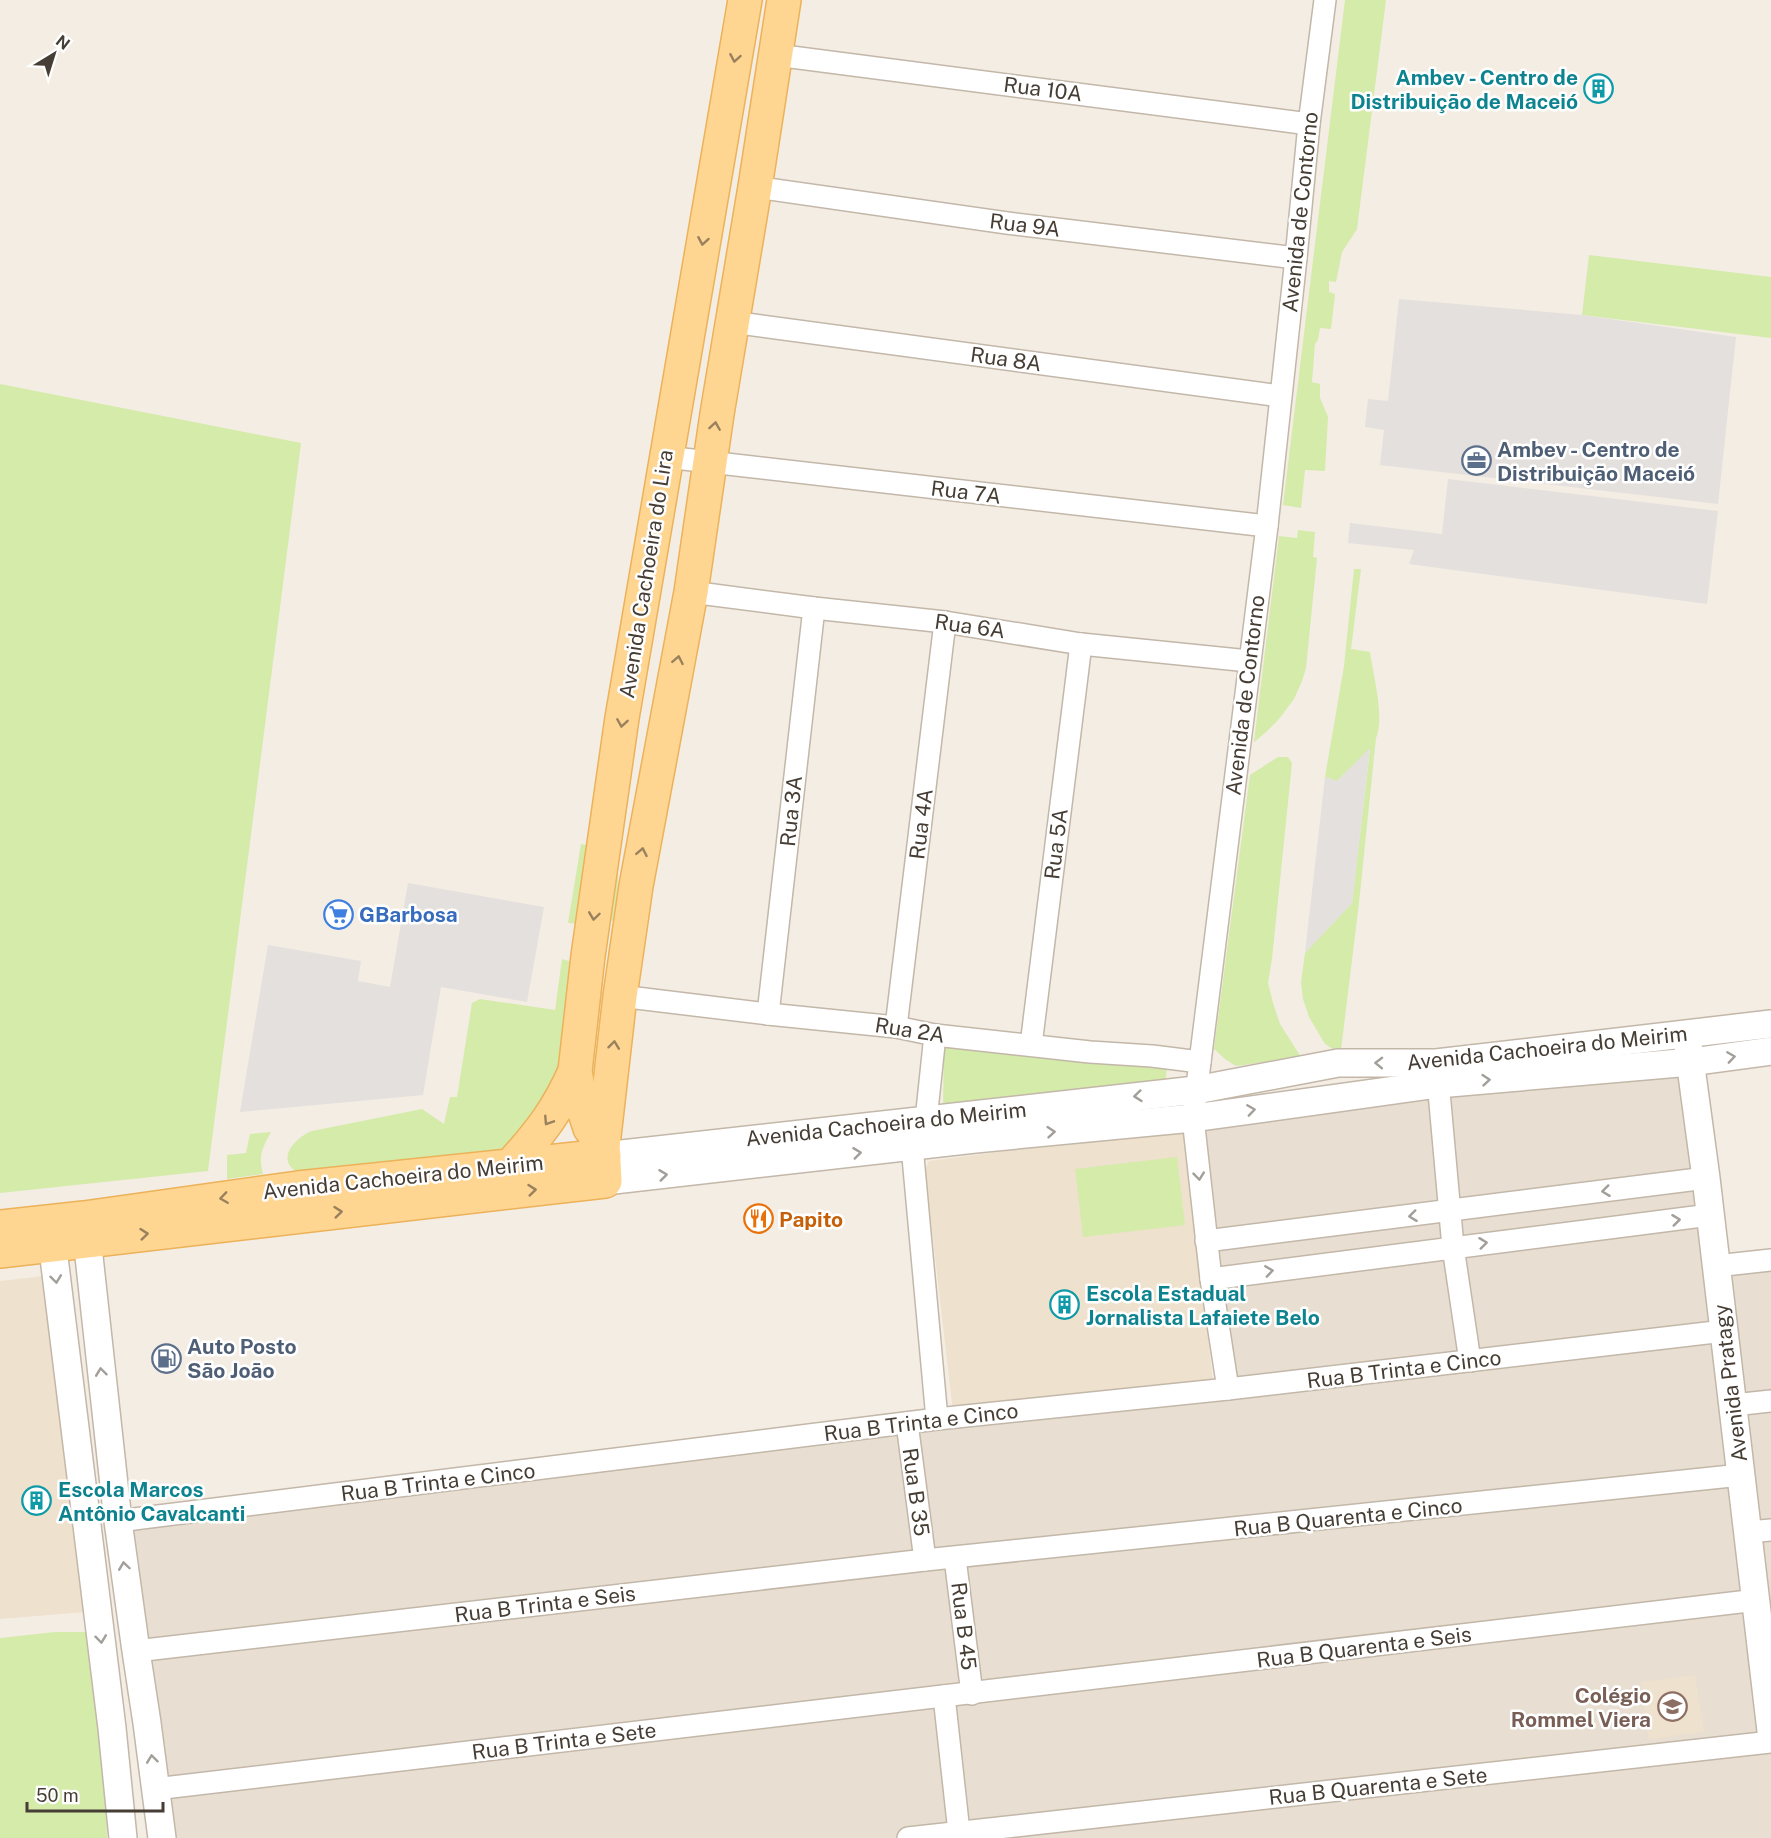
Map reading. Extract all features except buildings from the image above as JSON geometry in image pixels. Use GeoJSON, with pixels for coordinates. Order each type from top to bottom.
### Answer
{"type":"FeatureCollection","features":[{"type":"Feature","properties":{"kind":"main road","name":"Avenida Cachoeira do Lira"},"geometry":{"type":"LineString","coordinates":[[604,1161],[580,1098],[576,1075],[588,956],[622,718],[745,0]]}},
{"type":"Feature","properties":{"kind":"main road","name":"Avenida Cachoeira do Lira"},"geometry":{"type":"LineString","coordinates":[[604,1161],[620,996],[636,886],[691,592],[709,463],[784,0]]}},
{"type":"Feature","properties":{"kind":"main road"},"geometry":{"type":"LineString","coordinates":[[576,1075],[580,1085],[595,1094],[610,1086]]}},
{"type":"Feature","properties":{"kind":"main road"},"geometry":{"type":"LineString","coordinates":[[512,1164],[543,1129],[576,1075]]}},
{"type":"Feature","properties":{"kind":"main road","name":"Avenida Cachoeira do Meirim"},"geometry":{"type":"LineString","coordinates":[[85,1229],[287,1190],[512,1164],[604,1161]]}},
{"type":"Feature","properties":{"kind":"main road","name":"Avenida Cachoeira do Meirim"},"geometry":{"type":"LineString","coordinates":[[0,1227],[51,1232],[85,1229],[604,1161]]}},
{"type":"Feature","properties":{"kind":"main road","name":"Avenida Cachoeira do Meirim"},"geometry":{"type":"LineString","coordinates":[[0,1251],[51,1232]]}},
{"type":"Feature","properties":{"kind":"street","name":"Avenida de Contorno"},"geometry":{"type":"LineString","coordinates":[[1228,1389],[1206,1241],[1193,1118],[1267,526],[1309,124],[1325,0]]}},
{"type":"Feature","properties":{"kind":"street","name":"Rua 10A"},"geometry":{"type":"LineString","coordinates":[[776,55],[1309,124]]}},
{"type":"Feature","properties":{"kind":"street","name":"Rua 9A"},"geometry":{"type":"LineString","coordinates":[[755,187],[1008,223],[1296,258]]}},
{"type":"Feature","properties":{"kind":"street","name":"Rua 8A"},"geometry":{"type":"LineString","coordinates":[[732,322],[1280,396]]}},
{"type":"Feature","properties":{"kind":"street","name":"Rua 7A"},"geometry":{"type":"LineString","coordinates":[[666,457],[1267,526]]}},
{"type":"Feature","properties":{"kind":"street","name":"Rua 6A"},"geometry":{"type":"LineString","coordinates":[[691,592],[945,622],[1081,644],[1249,661]]}},
{"type":"Feature","properties":{"kind":"street","name":"Rua 3A"},"geometry":{"type":"LineString","coordinates":[[768,1014],[814,608]]}},
{"type":"Feature","properties":{"kind":"street","name":"Rua 4A"},"geometry":{"type":"LineString","coordinates":[[896,1027],[945,622]]}},
{"type":"Feature","properties":{"kind":"street","name":"Rua 5A"},"geometry":{"type":"LineString","coordinates":[[1031,1045],[1081,644]]}},
{"type":"Feature","properties":{"kind":"street","name":"Rua 2A"},"geometry":{"type":"LineString","coordinates":[[620,996],[896,1027],[935,1035],[1200,1062]]}},
{"type":"Feature","properties":{"kind":"street","name":"Avenida Cachoeira do Meirim"},"geometry":{"type":"LineString","coordinates":[[604,1161],[912,1146],[1193,1118],[1437,1074],[1686,1034],[1771,1024]]}},
{"type":"Feature","properties":{"kind":"street","name":"Avenida Pratagy"},"geometry":{"type":"LineString","coordinates":[[1686,1034],[1706,1178],[1741,1475],[1759,1531],[1756,1600],[1767,1669],[1771,1731]]}},
{"type":"Feature","properties":{"kind":"street"},"geometry":{"type":"LineString","coordinates":[[926,1120],[935,1035]]}},
{"type":"Feature","properties":{"kind":"street","name":"Avenida Cachoeira do Meirim"},"geometry":{"type":"LineString","coordinates":[[604,1161],[926,1120],[1196,1090],[1338,1063],[1437,1074],[1691,1062],[1771,1051]]}},
{"type":"Feature","properties":{"kind":"street"},"geometry":{"type":"LineString","coordinates":[[1437,1074],[1453,1247],[1470,1361]]}},
{"type":"Feature","properties":{"kind":"street"},"geometry":{"type":"LineString","coordinates":[[912,1146],[937,1419]]}},
{"type":"Feature","properties":{"kind":"street"},"geometry":{"type":"LineString","coordinates":[[1206,1241],[1706,1178]]}},
{"type":"Feature","properties":{"kind":"street"},"geometry":{"type":"LineString","coordinates":[[1211,1279],[1710,1215]]}},
{"type":"Feature","properties":{"kind":"street"},"geometry":{"type":"LineString","coordinates":[[85,1229],[118,1521],[162,1838]]}},
{"type":"Feature","properties":{"kind":"street"},"geometry":{"type":"LineString","coordinates":[[51,1232],[112,1728],[123,1838]]}},
{"type":"Feature","properties":{"kind":"street"},"geometry":{"type":"LineString","coordinates":[[1716,1266],[1771,1260]]}},
{"type":"Feature","properties":{"kind":"street","name":"Rua B Trinta e Cinco"},"geometry":{"type":"LineString","coordinates":[[118,1521],[937,1419],[1228,1389],[1724,1331]]}},
{"type":"Feature","properties":{"kind":"street"},"geometry":{"type":"LineString","coordinates":[[1733,1405],[1771,1401]]}},
{"type":"Feature","properties":{"kind":"street","name":"Rua B 35"},"geometry":{"type":"LineString","coordinates":[[907,1424],[925,1560]]}},
{"type":"Feature","properties":{"kind":"street","name":"Rua B Quarenta e Cinco"},"geometry":{"type":"LineString","coordinates":[[955,1558],[1741,1475]]}},
{"type":"Feature","properties":{"kind":"street","name":"Rua B Trinta e Seis"},"geometry":{"type":"LineString","coordinates":[[136,1651],[955,1558]]}},
{"type":"Feature","properties":{"kind":"street","name":"Rua B 45"},"geometry":{"type":"LineString","coordinates":[[955,1558],[972,1694]]}},
{"type":"Feature","properties":{"kind":"street","name":"Rua B Quarenta e Seis"},"geometry":{"type":"LineString","coordinates":[[972,1694],[1756,1600]]}},
{"type":"Feature","properties":{"kind":"street","name":"Rua B Trinta e Sete"},"geometry":{"type":"LineString","coordinates":[[156,1789],[972,1694]]}},
{"type":"Feature","properties":{"kind":"street"},"geometry":{"type":"LineString","coordinates":[[944,1696],[959,1832]]}},
{"type":"Feature","properties":{"kind":"street"},"geometry":{"type":"LineString","coordinates":[[112,1728],[147,1723]]}},
{"type":"Feature","properties":{"kind":"street","name":"Rua B Quarenta e Sete"},"geometry":{"type":"LineString","coordinates":[[908,1838],[959,1832],[985,1834],[1771,1742]]}},
{"type":"Feature","properties":{"kind":"shaded area"},"geometry":{"type":"Polygon","coordinates":[[[1399,299],[1582,315],[1736,337],[1718,504],[1380,465],[1384,430],[1365,427],[1368,399],[1388,401],[1399,299]]]}},
{"type":"Feature","properties":{"kind":"shaded area"},"geometry":{"type":"Polygon","coordinates":[[[1448,479],[1718,511],[1707,604],[1409,564],[1414,550],[1348,543],[1350,523],[1442,534],[1448,479]]]}},
{"type":"Feature","properties":{"kind":"shaded area"},"geometry":{"type":"Polygon","coordinates":[[[1370,748],[1352,903],[1305,953],[1325,777],[1337,781],[1370,748]]]}},
{"type":"Feature","properties":{"kind":"shaded area"},"geometry":{"type":"Polygon","coordinates":[[[408,883],[544,907],[527,1002],[441,987],[423,1095],[240,1112],[268,945],[361,961],[358,981],[390,987],[408,883]]]}},
{"type":"Feature","properties":{"kind":"shaded area"},"geometry":{"type":"Polygon","coordinates":[[[1691,1060],[1716,1266],[1771,1260],[1771,1838],[154,1838],[118,1521],[1228,1389],[1193,1118],[1691,1060]]]}},
{"type":"Feature","properties":{"kind":"shaded area"},"geometry":{"type":"Polygon","coordinates":[[[1185,1128],[1213,1383],[953,1412],[925,1170],[929,1161],[1185,1128]]]}},
{"type":"Feature","properties":{"kind":"shaded area"},"geometry":{"type":"Polygon","coordinates":[[[44,1276],[85,1612],[0,1619],[0,1281],[44,1276]]]}},
{"type":"Feature","properties":{"kind":"shaded area","name":"Colégio Rommel Viera"},"geometry":{"type":"Polygon","coordinates":[[[1695,1675],[1704,1732],[1649,1739],[1641,1682],[1695,1675]]]}},
{"type":"Feature","properties":{"kind":"green space"},"geometry":{"type":"Polygon","coordinates":[[[1345,0],[1386,0],[1357,229],[1342,252],[1336,282],[1329,281],[1329,292],[1335,294],[1331,329],[1320,328],[1315,344],[1312,382],[1320,384],[1320,398],[1328,417],[1325,471],[1305,470],[1301,508],[1283,505],[1345,0]]]}},
{"type":"Feature","properties":{"kind":"green space"},"geometry":{"type":"Polygon","coordinates":[[[1589,255],[1771,277],[1771,338],[1582,315],[1589,255]]]}},
{"type":"Feature","properties":{"kind":"green space"},"geometry":{"type":"Polygon","coordinates":[[[0,384],[301,443],[208,1171],[0,1193],[0,384]]]}},
{"type":"Feature","properties":{"kind":"green space"},"geometry":{"type":"Polygon","coordinates":[[[1298,530],[1315,532],[1313,557],[1317,558],[1306,668],[1294,699],[1279,719],[1254,742],[1279,536],[1297,538],[1298,530]]]}},
{"type":"Feature","properties":{"kind":"green space"},"geometry":{"type":"Polygon","coordinates":[[[1354,569],[1361,569],[1351,649],[1370,652],[1378,696],[1379,719],[1341,1050],[1336,1051],[1325,1044],[1309,1017],[1303,999],[1301,982],[1305,953],[1352,903],[1370,749],[1337,781],[1325,777],[1344,666],[1354,569]]]}},
{"type":"Feature","properties":{"kind":"green space"},"geometry":{"type":"Polygon","coordinates":[[[1278,757],[1288,757],[1292,763],[1268,983],[1280,1024],[1301,1057],[1236,1066],[1214,1049],[1250,775],[1278,757]]]}},
{"type":"Feature","properties":{"kind":"green space"},"geometry":{"type":"Polygon","coordinates":[[[581,844],[594,847],[606,854],[617,870],[618,888],[613,920],[603,926],[568,923],[581,844]]]}},
{"type":"Feature","properties":{"kind":"green space"},"geometry":{"type":"Polygon","coordinates":[[[562,959],[572,962],[573,1111],[563,1127],[548,1142],[527,1148],[299,1173],[292,1168],[288,1162],[290,1150],[299,1138],[312,1131],[422,1109],[444,1124],[450,1097],[457,1097],[472,1003],[480,999],[555,1010],[562,959]]]}},
{"type":"Feature","properties":{"kind":"green space"},"geometry":{"type":"Polygon","coordinates":[[[944,1045],[1167,1069],[1165,1085],[943,1108],[944,1045]]]}},
{"type":"Feature","properties":{"kind":"green space"},"geometry":{"type":"Polygon","coordinates":[[[271,1132],[262,1152],[263,1174],[227,1179],[227,1155],[246,1153],[250,1134],[271,1132]]]}},
{"type":"Feature","properties":{"kind":"green space"},"geometry":{"type":"Polygon","coordinates":[[[1177,1157],[1185,1225],[1083,1237],[1075,1169],[1177,1157]]]}},
{"type":"Feature","properties":{"kind":"green space"},"geometry":{"type":"Polygon","coordinates":[[[55,1632],[86,1632],[90,1649],[106,1795],[107,1838],[0,1838],[0,1638],[55,1632]]]}},
{"type":"Feature","properties":{"kind":"place","name":"Ambev - Centro de Distribuição de Maceió"},"geometry":{"type":"Point","coordinates":[1599,89]}},
{"type":"Feature","properties":{"kind":"place","name":"Ambev - Centro de Distribuição Maceió"},"geometry":{"type":"Point","coordinates":[1476,461]}},
{"type":"Feature","properties":{"kind":"place","name":"GBarbosa"},"geometry":{"type":"Point","coordinates":[338,914]}},
{"type":"Feature","properties":{"kind":"place","name":"Papito"},"geometry":{"type":"Point","coordinates":[758,1219]}},
{"type":"Feature","properties":{"kind":"place","name":"Escola Estadual Jornalista Lafaiete Belo"},"geometry":{"type":"Point","coordinates":[1065,1305]}},
{"type":"Feature","properties":{"kind":"place","name":"Auto Posto São João"},"geometry":{"type":"Point","coordinates":[166,1358]}},
{"type":"Feature","properties":{"kind":"place","name":"Escola Marcos Antônio Cavalcanti"},"geometry":{"type":"Point","coordinates":[37,1501]}},
{"type":"Feature","properties":{"kind":"place","name":"Colégio Rommel Viera"},"geometry":{"type":"Point","coordinates":[1672,1707]}}]}
